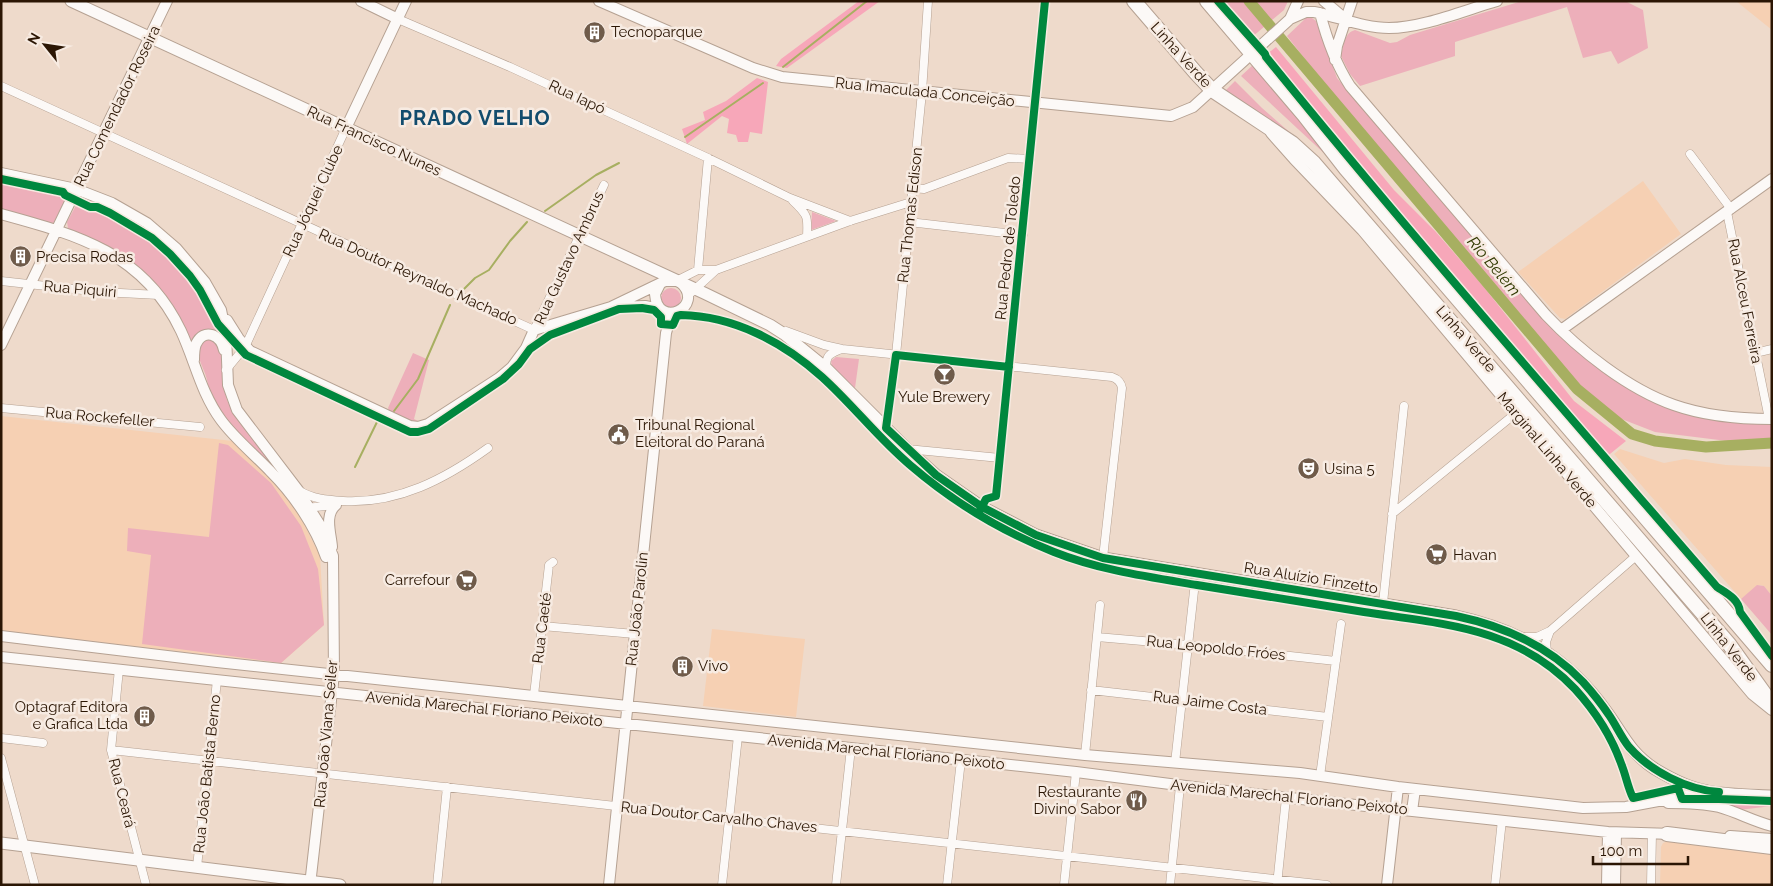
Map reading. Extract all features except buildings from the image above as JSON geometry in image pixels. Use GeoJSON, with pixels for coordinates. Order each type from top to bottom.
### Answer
{"type":"FeatureCollection","features":[{"type":"Feature","properties":{"kind":"highway","name":"Linha Verde"},"geometry":{"type":"LineString","coordinates":[[1134,1],[1212,90],[1296,146],[1320,171],[1729,644],[1772,704]]}},
{"type":"Feature","properties":{"kind":"highway","name":"Linha Verde"},"geometry":{"type":"LineString","coordinates":[[1207,1],[1255,50],[1346,169],[1772,665]]}},
{"type":"Feature","properties":{"kind":"highway"},"geometry":{"type":"LineString","coordinates":[[1667,834],[1771,842]]}},
{"type":"Feature","properties":{"kind":"main road","name":"Rua Francisco Nunes"},"geometry":{"type":"LineString","coordinates":[[71,1],[580,235],[679,282],[691,293],[770,325]]}},
{"type":"Feature","properties":{"kind":"main road","name":"Rua Aluízio Finzetto"},"geometry":{"type":"LineString","coordinates":[[770,325],[826,368],[907,449],[936,475],[982,507],[1036,535],[1102,558],[1383,603],[1477,620],[1494,625],[1547,652],[1572,672],[1592,692],[1628,745],[1638,756],[1671,778],[1707,791],[1772,796]]}},
{"type":"Feature","properties":{"kind":"main road"},"geometry":{"type":"LineString","coordinates":[[1,844],[340,885]]}},
{"type":"Feature","properties":{"kind":"street","name":"Rua Comendador Roseira"},"geometry":{"type":"LineString","coordinates":[[1,345],[167,1]]}},
{"type":"Feature","properties":{"kind":"street","name":"Rua Iapó"},"geometry":{"type":"LineString","coordinates":[[361,1],[499,62],[708,158],[790,198],[850,221]]}},
{"type":"Feature","properties":{"kind":"street","name":"Rua Jóquei Clube"},"geometry":{"type":"LineString","coordinates":[[226,366],[245,347],[406,1]]}},
{"type":"Feature","properties":{"kind":"street","name":"Rua Imaculada Conceição"},"geometry":{"type":"LineString","coordinates":[[599,1],[753,68],[782,77],[1172,116],[1193,107],[1290,19],[1306,12],[1320,13],[1380,27],[1399,27],[1433,20],[1497,1]]}},
{"type":"Feature","properties":{"kind":"street","name":"Rua Thomas Edison"},"geometry":{"type":"LineString","coordinates":[[886,428],[896,355],[922,92],[928,1]]}},
{"type":"Feature","properties":{"kind":"street","name":"Rua Pedro de Toledo"},"geometry":{"type":"LineString","coordinates":[[996,496],[1045,1]]}},
{"type":"Feature","properties":{"kind":"street","name":"Rua Imaculada Conceição"},"geometry":{"type":"LineString","coordinates":[[1290,19],[1298,1]]}},
{"type":"Feature","properties":{"kind":"street"},"geometry":{"type":"LineString","coordinates":[[1324,1],[1346,19]]}},
{"type":"Feature","properties":{"kind":"street"},"geometry":{"type":"LineString","coordinates":[[1335,60],[1337,46],[1352,1]]}},
{"type":"Feature","properties":{"kind":"street"},"geometry":{"type":"LineString","coordinates":[[1320,13],[1328,44],[1335,60],[1344,78],[1356,94],[1561,330],[1607,367],[1659,399],[1700,412],[1735,418],[1770,419]]}},
{"type":"Feature","properties":{"kind":"street","name":"Rua Doutor Reynaldo Machado"},"geometry":{"type":"LineString","coordinates":[[1,86],[534,330]]}},
{"type":"Feature","properties":{"kind":"street","name":"Marginal Linha Verde"},"geometry":{"type":"LineString","coordinates":[[1262,123],[1362,230],[1752,694],[1772,710]]}},
{"type":"Feature","properties":{"kind":"street","name":"Rua Alceu Ferreira"},"geometry":{"type":"LineString","coordinates":[[1690,154],[1729,210],[1755,353],[1770,419]]}},
{"type":"Feature","properties":{"kind":"street"},"geometry":{"type":"LineString","coordinates":[[698,270],[708,158]]}},
{"type":"Feature","properties":{"kind":"street"},"geometry":{"type":"LineString","coordinates":[[912,188],[924,189],[1008,158],[1030,159]]}},
{"type":"Feature","properties":{"kind":"street"},"geometry":{"type":"LineString","coordinates":[[1,173],[76,189],[112,203],[147,223],[193,266],[245,347],[410,426],[418,427],[428,424],[499,378],[520,358],[534,330],[611,307],[665,281],[679,282],[698,270],[716,270],[850,221],[911,202]]}},
{"type":"Feature","properties":{"kind":"street"},"geometry":{"type":"LineString","coordinates":[[1561,330],[1772,179]]}},
{"type":"Feature","properties":{"kind":"street","name":"Rua Gustavo Ambrus"},"geometry":{"type":"LineString","coordinates":[[534,330],[604,185]]}},
{"type":"Feature","properties":{"kind":"street","name":"Rua Iapó"},"geometry":{"type":"LineString","coordinates":[[790,198],[805,212],[808,219],[807,236]]}},
{"type":"Feature","properties":{"kind":"street"},"geometry":{"type":"LineString","coordinates":[[1,214],[86,240],[119,258],[148,283],[172,313],[207,396],[222,422],[306,508]]}},
{"type":"Feature","properties":{"kind":"street"},"geometry":{"type":"LineString","coordinates":[[909,222],[1023,236]]}},
{"type":"Feature","properties":{"kind":"street"},"geometry":{"type":"LineString","coordinates":[[611,307],[645,306],[675,313],[684,307],[691,293],[716,270]]}},
{"type":"Feature","properties":{"kind":"street","name":"Rua Piquiri"},"geometry":{"type":"LineString","coordinates":[[1,281],[159,296]]}},
{"type":"Feature","properties":{"kind":"street"},"geometry":{"type":"LineString","coordinates":[[660,284],[655,294],[655,300],[660,309]]}},
{"type":"Feature","properties":{"kind":"street","name":"Rua João Parolin"},"geometry":{"type":"LineString","coordinates":[[660,309],[665,320],[666,333]]}},
{"type":"Feature","properties":{"kind":"street"},"geometry":{"type":"LineString","coordinates":[[221,310],[226,334],[226,366]]}},
{"type":"Feature","properties":{"kind":"street","name":"Rua João Parolin"},"geometry":{"type":"LineString","coordinates":[[609,885],[666,333],[670,319],[675,313]]}},
{"type":"Feature","properties":{"kind":"street","name":"Rua Francisco Nunes"},"geometry":{"type":"LineString","coordinates":[[770,325],[805,339],[842,349],[1112,377],[1119,381],[1122,388],[1102,558]]}},
{"type":"Feature","properties":{"kind":"street"},"geometry":{"type":"LineString","coordinates":[[194,363],[195,347],[200,337],[212,335],[222,341],[228,385],[237,410],[298,490],[306,508]]}},
{"type":"Feature","properties":{"kind":"street"},"geometry":{"type":"LineString","coordinates":[[826,368],[826,360],[830,354],[842,349]]}},
{"type":"Feature","properties":{"kind":"street"},"geometry":{"type":"LineString","coordinates":[[1755,353],[1772,349]]}},
{"type":"Feature","properties":{"kind":"street"},"geometry":{"type":"LineString","coordinates":[[1383,603],[1404,406]]}},
{"type":"Feature","properties":{"kind":"street","name":"Rua Rockefeller"},"geometry":{"type":"LineString","coordinates":[[1,408],[200,427]]}},
{"type":"Feature","properties":{"kind":"street"},"geometry":{"type":"LineString","coordinates":[[1392,514],[1516,414]]}},
{"type":"Feature","properties":{"kind":"street"},"geometry":{"type":"LineString","coordinates":[[306,508],[388,498],[408,493],[429,485],[463,466],[488,448]]}},
{"type":"Feature","properties":{"kind":"street"},"geometry":{"type":"LineString","coordinates":[[907,449],[1000,458]]}},
{"type":"Feature","properties":{"kind":"street"},"geometry":{"type":"LineString","coordinates":[[298,490],[318,499],[350,502]]}},
{"type":"Feature","properties":{"kind":"street"},"geometry":{"type":"LineString","coordinates":[[333,556],[329,518],[332,508],[336,505]]}},
{"type":"Feature","properties":{"kind":"street","name":"Rua João Viana Seiler"},"geometry":{"type":"LineString","coordinates":[[306,508],[320,525],[333,556],[334,674],[311,883]]}},
{"type":"Feature","properties":{"kind":"street","name":"Rua João Viana Seiler"},"geometry":{"type":"LineString","coordinates":[[306,508],[325,554],[333,582]]}},
{"type":"Feature","properties":{"kind":"street"},"geometry":{"type":"LineString","coordinates":[[1522,638],[1537,638],[1550,631],[1636,556]]}},
{"type":"Feature","properties":{"kind":"street","name":"Rua Caeté"},"geometry":{"type":"LineString","coordinates":[[534,695],[549,565],[553,562]]}},
{"type":"Feature","properties":{"kind":"street"},"geometry":{"type":"LineString","coordinates":[[1175,763],[1194,591]]}},
{"type":"Feature","properties":{"kind":"street"},"geometry":{"type":"LineString","coordinates":[[1085,755],[1100,605]]}},
{"type":"Feature","properties":{"kind":"street"},"geometry":{"type":"LineString","coordinates":[[1320,776],[1341,624]]}},
{"type":"Feature","properties":{"kind":"street"},"geometry":{"type":"LineString","coordinates":[[542,626],[635,634]]}},
{"type":"Feature","properties":{"kind":"street"},"geometry":{"type":"LineString","coordinates":[[1547,652],[1546,642],[1550,631]]}},
{"type":"Feature","properties":{"kind":"street","name":"Avenida Marechal Floriano Peixoto"},"geometry":{"type":"LineString","coordinates":[[1,636],[1085,755],[1320,776],[1398,787],[1588,808],[1614,808],[1647,804],[1707,791]]}},
{"type":"Feature","properties":{"kind":"street","name":"Rua Leopoldo Fróes"},"geometry":{"type":"LineString","coordinates":[[1097,637],[1336,661]]}},
{"type":"Feature","properties":{"kind":"street","name":"Avenida Marechal Floriano Peixoto"},"geometry":{"type":"LineString","coordinates":[[1,657],[1076,772],[1180,786],[1612,833],[1667,834]]}},
{"type":"Feature","properties":{"kind":"street","name":"Rua Ceará"},"geometry":{"type":"LineString","coordinates":[[118,670],[112,750],[146,885]]}},
{"type":"Feature","properties":{"kind":"street","name":"Rua João Batista Berno"},"geometry":{"type":"LineString","coordinates":[[197,867],[217,680]]}},
{"type":"Feature","properties":{"kind":"street","name":"Rua Jaime Costa"},"geometry":{"type":"LineString","coordinates":[[1091,690],[1328,717]]}},
{"type":"Feature","properties":{"kind":"street"},"geometry":{"type":"LineString","coordinates":[[603,722],[608,716],[609,711],[607,704],[604,703]]}},
{"type":"Feature","properties":{"kind":"street"},"geometry":{"type":"LineString","coordinates":[[722,885],[738,736]]}},
{"type":"Feature","properties":{"kind":"street"},"geometry":{"type":"LineString","coordinates":[[1,738],[42,743]]}},
{"type":"Feature","properties":{"kind":"street"},"geometry":{"type":"LineString","coordinates":[[836,885],[851,748]]}},
{"type":"Feature","properties":{"kind":"street","name":"Rua Doutor Carvalho Chaves"},"geometry":{"type":"LineString","coordinates":[[112,750],[1067,856],[1277,882],[1327,885]]}},
{"type":"Feature","properties":{"kind":"street"},"geometry":{"type":"LineString","coordinates":[[1,758],[35,885]]}},
{"type":"Feature","properties":{"kind":"street"},"geometry":{"type":"LineString","coordinates":[[947,885],[961,760]]}},
{"type":"Feature","properties":{"kind":"street"},"geometry":{"type":"LineString","coordinates":[[1064,885],[1076,772]]}},
{"type":"Feature","properties":{"kind":"street"},"geometry":{"type":"LineString","coordinates":[[1170,885],[1180,786]]}},
{"type":"Feature","properties":{"kind":"street"},"geometry":{"type":"LineString","coordinates":[[437,885],[448,787]]}},
{"type":"Feature","properties":{"kind":"street"},"geometry":{"type":"LineString","coordinates":[[1386,885],[1398,787]]}},
{"type":"Feature","properties":{"kind":"street"},"geometry":{"type":"LineString","coordinates":[[1412,810],[1415,789]]}},
{"type":"Feature","properties":{"kind":"street"},"geometry":{"type":"LineString","coordinates":[[1277,882],[1286,798]]}},
{"type":"Feature","properties":{"kind":"street","name":"Avenida Marechal Floriano Peixoto"},"geometry":{"type":"LineString","coordinates":[[1647,804],[1705,804],[1719,807],[1752,821],[1772,826]]}},
{"type":"Feature","properties":{"kind":"street"},"geometry":{"type":"LineString","coordinates":[[1495,885],[1502,820]]}},
{"type":"Feature","properties":{"kind":"street"},"geometry":{"type":"LineString","coordinates":[[1607,885],[1612,833]]}},
{"type":"Feature","properties":{"kind":"street"},"geometry":{"type":"LineString","coordinates":[[1612,833],[1615,885]]}},
{"type":"Feature","properties":{"kind":"street"},"geometry":{"type":"LineString","coordinates":[[1651,885],[1652,833]]}},
{"type":"Feature","properties":{"kind":"shaded area"},"geometry":{"type":"Polygon","coordinates":[[[859,1],[880,1],[787,68],[776,66],[781,59],[859,1]]]}},
{"type":"Feature","properties":{"kind":"shaded area"},"geometry":{"type":"Polygon","coordinates":[[[1221,1],[1288,1],[1284,10],[1252,37],[1221,1]]]}},
{"type":"Feature","properties":{"kind":"shaded area"},"geometry":{"type":"Polygon","coordinates":[[[1522,1],[1625,1],[1643,10],[1648,48],[1618,64],[1611,51],[1583,58],[1567,7],[1455,42],[1455,56],[1360,86],[1350,74],[1341,56],[1347,37],[1355,30],[1390,43],[1397,42],[1410,35],[1522,1]]]}},
{"type":"Feature","properties":{"kind":"shaded area"},"geometry":{"type":"Polygon","coordinates":[[[1736,1],[1772,1],[1772,30],[1736,1]]]}},
{"type":"Feature","properties":{"kind":"shaded area"},"geometry":{"type":"Polygon","coordinates":[[[1306,18],[1312,18],[1316,21],[1337,78],[1549,324],[1676,410],[1702,418],[1772,424],[1772,439],[1735,442],[1655,432],[1619,418],[1580,387],[1336,99],[1287,36],[1306,18]]]}},
{"type":"Feature","properties":{"kind":"shaded area"},"geometry":{"type":"Polygon","coordinates":[[[1276,47],[1394,190],[1435,231],[1483,286],[1574,401],[1626,441],[1605,458],[1488,321],[1267,54],[1276,47]]]}},
{"type":"Feature","properties":{"kind":"shaded area"},"geometry":{"type":"Polygon","coordinates":[[[1254,64],[1327,156],[1241,76],[1254,64]]]}},
{"type":"Feature","properties":{"kind":"shaded area"},"geometry":{"type":"Polygon","coordinates":[[[757,78],[768,82],[762,134],[750,132],[748,142],[738,142],[736,135],[727,133],[729,119],[722,116],[687,144],[682,129],[705,120],[703,112],[726,101],[757,78]]]}},
{"type":"Feature","properties":{"kind":"shaded area"},"geometry":{"type":"Polygon","coordinates":[[[1235,81],[1262,108],[1312,152],[1224,92],[1235,81]]]}},
{"type":"Feature","properties":{"kind":"shaded area"},"geometry":{"type":"Polygon","coordinates":[[[1,178],[67,192],[68,195],[55,222],[50,224],[1,210],[1,178]]]}},
{"type":"Feature","properties":{"kind":"shaded area"},"geometry":{"type":"Polygon","coordinates":[[[1643,181],[1681,234],[1565,319],[1560,318],[1518,272],[1643,181]]]}},
{"type":"Feature","properties":{"kind":"shaded area"},"geometry":{"type":"Polygon","coordinates":[[[80,198],[95,200],[105,204],[149,231],[176,254],[188,266],[209,295],[218,314],[221,334],[212,332],[200,334],[190,344],[163,294],[68,228],[67,222],[80,198]]]}},
{"type":"Feature","properties":{"kind":"shaded area"},"geometry":{"type":"Polygon","coordinates":[[[812,212],[836,221],[811,230],[812,212]]]}},
{"type":"Feature","properties":{"kind":"shaded area"},"geometry":{"type":"Polygon","coordinates":[[[671,288],[678,291],[681,298],[678,305],[671,308],[664,305],[661,298],[664,291],[671,288]]]}},
{"type":"Feature","properties":{"kind":"shaded area"},"geometry":{"type":"Polygon","coordinates":[[[212,338],[221,347],[224,388],[227,400],[233,412],[278,472],[233,428],[212,397],[198,351],[201,343],[212,338]]]}},
{"type":"Feature","properties":{"kind":"shaded area"},"geometry":{"type":"Polygon","coordinates":[[[413,353],[429,360],[414,419],[422,423],[418,425],[390,413],[388,408],[413,353]]]}},
{"type":"Feature","properties":{"kind":"shaded area"},"geometry":{"type":"Polygon","coordinates":[[[836,357],[859,359],[855,388],[832,367],[831,361],[836,357]]]}},
{"type":"Feature","properties":{"kind":"shaded area"},"geometry":{"type":"Polygon","coordinates":[[[1,416],[233,441],[276,483],[298,512],[320,556],[324,625],[281,663],[1,631],[1,416]]]}},
{"type":"Feature","properties":{"kind":"shaded area"},"geometry":{"type":"Polygon","coordinates":[[[219,443],[228,445],[271,483],[301,526],[318,569],[324,625],[281,663],[142,644],[151,555],[127,551],[128,528],[209,537],[219,443]]]}},
{"type":"Feature","properties":{"kind":"shaded area"},"geometry":{"type":"Polygon","coordinates":[[[1620,449],[1664,463],[1685,459],[1726,465],[1772,467],[1772,596],[1764,586],[1759,585],[1741,599],[1614,454],[1620,449]]]}},
{"type":"Feature","properties":{"kind":"shaded area"},"geometry":{"type":"Polygon","coordinates":[[[1757,585],[1764,586],[1772,596],[1772,635],[1741,599],[1757,585]]]}},
{"type":"Feature","properties":{"kind":"shaded area"},"geometry":{"type":"Polygon","coordinates":[[[712,629],[805,639],[796,717],[703,706],[712,629]]]}},
{"type":"Feature","properties":{"kind":"shaded area"},"geometry":{"type":"Polygon","coordinates":[[[1723,799],[1772,802],[1772,806],[1739,810],[1722,805],[1723,799]]]}},
{"type":"Feature","properties":{"kind":"shaded area"},"geometry":{"type":"Polygon","coordinates":[[[1668,841],[1772,852],[1772,885],[1660,885],[1661,847],[1663,843],[1668,841]]]}},
{"type":"Feature","properties":{"kind":"waterway"},"geometry":{"type":"LineString","coordinates":[[783,67],[867,1]]}},
{"type":"Feature","properties":{"kind":"waterway","name":"Rio Belém"},"geometry":{"type":"LineString","coordinates":[[1249,1],[1577,389],[1632,434],[1655,441],[1706,447],[1772,443]]}},
{"type":"Feature","properties":{"kind":"waterway"},"geometry":{"type":"LineString","coordinates":[[685,137],[763,83]]}},
{"type":"Feature","properties":{"kind":"waterway"},"geometry":{"type":"LineString","coordinates":[[545,211],[596,175],[619,163]]}},
{"type":"Feature","properties":{"kind":"waterway"},"geometry":{"type":"LineString","coordinates":[[462,291],[475,278],[489,270],[510,241],[527,222]]}},
{"type":"Feature","properties":{"kind":"waterway"},"geometry":{"type":"LineString","coordinates":[[394,411],[418,379],[450,305]]}},
{"type":"Feature","properties":{"kind":"waterway"},"geometry":{"type":"LineString","coordinates":[[355,467],[377,422]]}},
{"type":"Feature","properties":{"kind":"cycle path"},"geometry":{"type":"LineString","coordinates":[[979,512],[986,499],[996,496],[1045,1]]}},
{"type":"Feature","properties":{"kind":"cycle path"},"geometry":{"type":"LineString","coordinates":[[1218,1],[1265,54],[1377,191],[1546,389],[1717,587],[1735,600],[1740,612],[1772,656]]}},
{"type":"Feature","properties":{"kind":"cycle path"},"geometry":{"type":"LineString","coordinates":[[1,179],[63,192],[65,195],[90,207],[97,207],[110,213],[152,238],[190,276],[200,290],[218,324],[246,355],[410,432],[429,429],[503,379],[519,364],[530,349],[550,335],[619,309],[642,308],[654,310],[661,317],[661,324],[673,325],[677,316],[681,315],[720,320],[739,326],[774,342],[807,364],[898,455],[943,491],[996,525],[1034,544],[1089,564],[1124,572],[1450,625],[1503,641],[1529,652],[1552,668],[1583,698],[1603,725],[1622,766],[1633,798],[1678,788],[1682,799],[1772,801]]}},
{"type":"Feature","properties":{"kind":"cycle path"},"geometry":{"type":"LineString","coordinates":[[1009,367],[896,355],[886,428],[936,475],[982,507],[1036,535],[1103,558],[1456,616],[1491,625],[1508,632],[1540,648],[1570,669],[1600,702],[1629,747],[1647,764],[1670,778],[1694,788],[1719,792]]}},
{"type":"Feature","properties":{"kind":"place","name":"Tecnoparque"},"geometry":{"type":"Point","coordinates":[595,32]}},
{"type":"Feature","properties":{"kind":"place","name":"Precisa Rodas"},"geometry":{"type":"Point","coordinates":[20,257]}},
{"type":"Feature","properties":{"kind":"place","name":"Yule Brewery"},"geometry":{"type":"Point","coordinates":[944,374]}},
{"type":"Feature","properties":{"kind":"place","name":"Tribunal Regional Eleitoral do Paraná"},"geometry":{"type":"Point","coordinates":[619,434]}},
{"type":"Feature","properties":{"kind":"place","name":"Usina 5"},"geometry":{"type":"Point","coordinates":[1308,469]}},
{"type":"Feature","properties":{"kind":"place","name":"Havan"},"geometry":{"type":"Point","coordinates":[1437,555]}},
{"type":"Feature","properties":{"kind":"place","name":"Carrefour"},"geometry":{"type":"Point","coordinates":[466,580]}},
{"type":"Feature","properties":{"kind":"place","name":"Vivo"},"geometry":{"type":"Point","coordinates":[682,666]}},
{"type":"Feature","properties":{"kind":"place","name":"Optagraf Editora e Grafica Ltda"},"geometry":{"type":"Point","coordinates":[144,716]}},
{"type":"Feature","properties":{"kind":"place","name":"Restaurante Divino Sabor"},"geometry":{"type":"Point","coordinates":[1137,801]}},
{"type":"Feature","properties":{"kind":"district","name":"PRADO VELHO"},"geometry":{"type":"Point","coordinates":[475,118]}}]}
